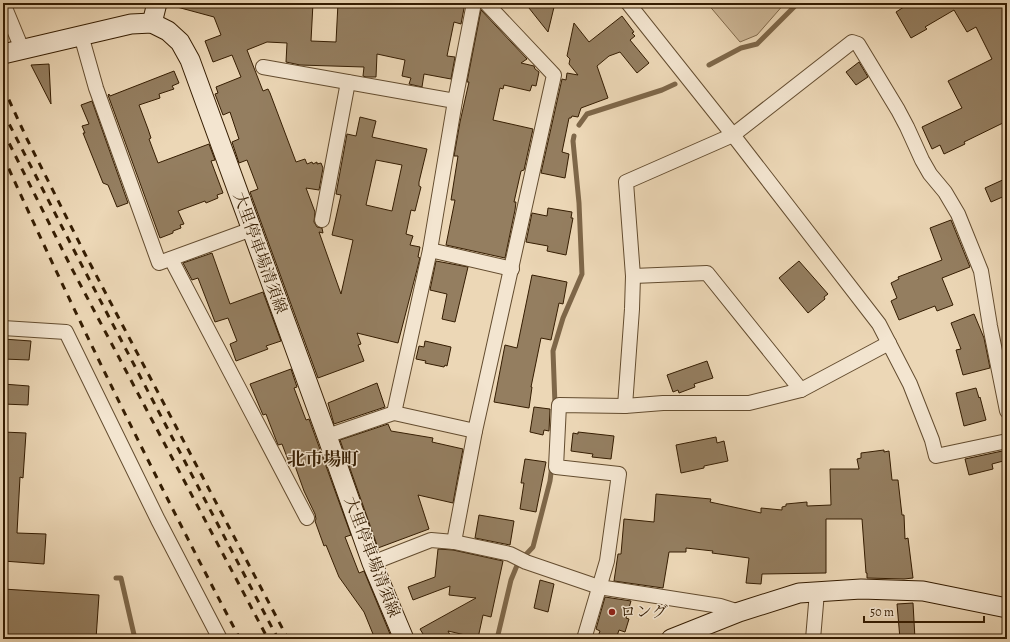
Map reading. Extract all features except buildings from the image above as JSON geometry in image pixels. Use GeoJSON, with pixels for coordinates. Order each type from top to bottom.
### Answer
{"type":"FeatureCollection","features":[{"type":"Feature","properties":{"kind":"main road"},"geometry":{"type":"LineString","coordinates":[[3,54],[132,24],[152,23],[157,3]]}},
{"type":"Feature","properties":{"kind":"main road","name":"大里停車場清須線"},"geometry":{"type":"LineString","coordinates":[[152,23],[168,31],[180,42],[190,60],[372,563],[404,639]]}},
{"type":"Feature","properties":{"kind":"main road"},"geometry":{"type":"LineString","coordinates":[[671,639],[739,612],[799,593],[861,589],[922,591],[1007,608]]}},
{"type":"Feature","properties":{"kind":"street"},"geometry":{"type":"LineString","coordinates":[[3,3],[22,49]]}},
{"type":"Feature","properties":{"kind":"street"},"geometry":{"type":"LineString","coordinates":[[394,413],[430,250],[455,101],[474,3]]}},
{"type":"Feature","properties":{"kind":"street"},"geometry":{"type":"LineString","coordinates":[[454,542],[476,431],[554,75],[486,3]]}},
{"type":"Feature","properties":{"kind":"street"},"geometry":{"type":"LineString","coordinates":[[631,4],[879,324],[910,384],[932,440],[936,456],[1007,441]]}},
{"type":"Feature","properties":{"kind":"street"},"geometry":{"type":"LineString","coordinates":[[81,36],[96,88],[159,263],[252,229]]}},
{"type":"Feature","properties":{"kind":"street"},"geometry":{"type":"LineString","coordinates":[[625,406],[633,276],[626,182],[733,135],[852,42],[858,44],[898,110],[930,174],[948,197],[958,214],[981,271],[1007,411]]}},
{"type":"Feature","properties":{"kind":"street"},"geometry":{"type":"LineString","coordinates":[[263,67],[455,101]]}},
{"type":"Feature","properties":{"kind":"street"},"geometry":{"type":"LineString","coordinates":[[322,220],[348,82]]}},
{"type":"Feature","properties":{"kind":"street"},"geometry":{"type":"LineString","coordinates":[[430,250],[512,269]]}},
{"type":"Feature","properties":{"kind":"street"},"geometry":{"type":"LineString","coordinates":[[171,259],[307,518]]}},
{"type":"Feature","properties":{"kind":"street"},"geometry":{"type":"LineString","coordinates":[[633,276],[707,273],[801,390]]}},
{"type":"Feature","properties":{"kind":"street"},"geometry":{"type":"LineString","coordinates":[[3,328],[66,332],[158,520],[220,639]]}},
{"type":"Feature","properties":{"kind":"street"},"geometry":{"type":"LineString","coordinates":[[584,639],[607,561],[619,474],[556,467],[559,405],[625,406],[663,403],[749,403],[801,390],[889,343]]}},
{"type":"Feature","properties":{"kind":"street"},"geometry":{"type":"LineString","coordinates":[[327,436],[394,413],[476,431]]}},
{"type":"Feature","properties":{"kind":"street"},"geometry":{"type":"LineString","coordinates":[[372,563],[431,540],[454,542],[510,554],[519,559],[599,587],[720,606],[739,612]]}},
{"type":"Feature","properties":{"kind":"street"},"geometry":{"type":"LineString","coordinates":[[813,639],[817,592]]}},
{"type":"Feature","properties":{"kind":"shaded area"},"geometry":{"type":"Polygon","coordinates":[[[707,3],[785,3],[757,35],[740,42],[707,3]]]}},
{"type":"Feature","properties":{"kind":"waterway"},"geometry":{"type":"LineString","coordinates":[[709,65],[741,48],[757,44],[798,3]]}},
{"type":"Feature","properties":{"kind":"waterway"},"geometry":{"type":"LineString","coordinates":[[579,125],[587,114],[662,90],[675,84]]}},
{"type":"Feature","properties":{"kind":"waterway"},"geometry":{"type":"LineString","coordinates":[[555,405],[553,351],[563,318],[582,274],[579,203],[573,141],[574,136]]}},
{"type":"Feature","properties":{"kind":"waterway"},"geometry":{"type":"LineString","coordinates":[[497,639],[511,580],[518,563],[533,547],[550,481],[552,465]]}},
{"type":"Feature","properties":{"kind":"waterway"},"geometry":{"type":"LineString","coordinates":[[116,578],[121,578],[135,639]]}},
{"type":"Feature","properties":{"kind":"railway"},"geometry":{"type":"LineString","coordinates":[[3,87],[27,139],[85,254],[288,639]]}},
{"type":"Feature","properties":{"kind":"railway"},"geometry":{"type":"LineString","coordinates":[[3,112],[278,639]]}},
{"type":"Feature","properties":{"kind":"railway"},"geometry":{"type":"LineString","coordinates":[[3,131],[71,267],[268,639]]}},
{"type":"Feature","properties":{"kind":"railway"},"geometry":{"type":"LineString","coordinates":[[3,156],[59,278],[118,399],[240,639]]}},
{"type":"Feature","properties":{"kind":"place","name":"ロング"},"geometry":{"type":"Point","coordinates":[612,612]}},
{"type":"Feature","properties":{"kind":"district","name":"北市場町"},"geometry":{"type":"Point","coordinates":[323,459]}}]}
